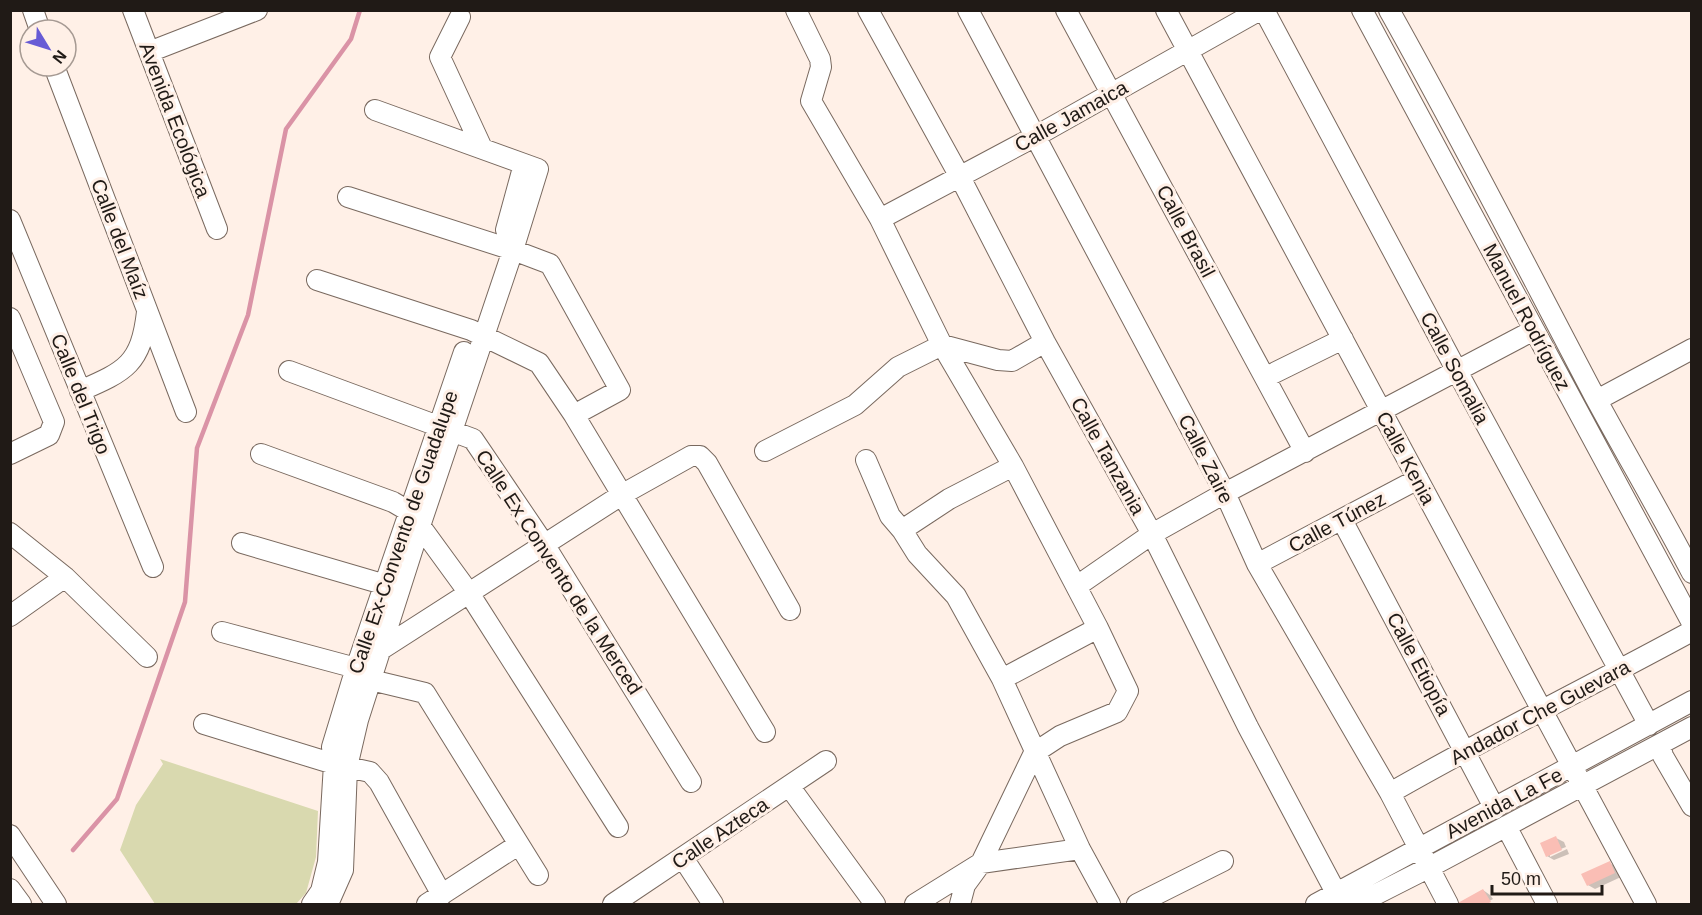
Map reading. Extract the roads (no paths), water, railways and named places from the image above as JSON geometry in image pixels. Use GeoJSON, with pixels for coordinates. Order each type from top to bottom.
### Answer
{"type":"FeatureCollection","features":[{"type":"Feature","properties":{"kind":"street","name":"Avenida Ecológica"},"geometry":{"type":"LineString","coordinates":[[133,10],[217,230]]}},
{"type":"Feature","properties":{"kind":"street"},"geometry":{"type":"LineString","coordinates":[[149,52],[257,10]]}},
{"type":"Feature","properties":{"kind":"street"},"geometry":{"type":"LineString","coordinates":[[796,10],[820,59],[821,67],[811,101],[880,219],[942,345],[1013,466],[1098,627],[1128,691],[1124,703],[1117,712],[1060,736],[1034,753],[981,862],[965,885],[960,904]]}},
{"type":"Feature","properties":{"kind":"street","name":"Calle Tanzania"},"geometry":{"type":"LineString","coordinates":[[868,10],[960,177],[1045,342],[1152,534],[1248,727],[1339,899]]}},
{"type":"Feature","properties":{"kind":"street","name":"Calle Zaire"},"geometry":{"type":"LineString","coordinates":[[968,10],[1225,493],[1257,564],[1390,793],[1449,904]]}},
{"type":"Feature","properties":{"kind":"street","name":"Calle Brasil"},"geometry":{"type":"LineString","coordinates":[[1066,10],[1305,452]]}},
{"type":"Feature","properties":{"kind":"street","name":"Calle Kenia"},"geometry":{"type":"LineString","coordinates":[[1166,10],[1646,904]]}},
{"type":"Feature","properties":{"kind":"street","name":"Calle Jamaica"},"geometry":{"type":"LineString","coordinates":[[880,219],[1036,136],[1262,10]]}},
{"type":"Feature","properties":{"kind":"street","name":"Calle Somalia"},"geometry":{"type":"LineString","coordinates":[[1262,10],[1649,725]]}},
{"type":"Feature","properties":{"kind":"street","name":"Manuel Rodríguez"},"geometry":{"type":"LineString","coordinates":[[1362,10],[1692,623]]}},
{"type":"Feature","properties":{"kind":"street","name":"Manuel Rodríguez"},"geometry":{"type":"LineString","coordinates":[[1389,10],[1692,573]]}},
{"type":"Feature","properties":{"kind":"street"},"geometry":{"type":"LineString","coordinates":[[460,17],[440,57],[482,148]]}},
{"type":"Feature","properties":{"kind":"street","name":"Calle del Maíz"},"geometry":{"type":"LineString","coordinates":[[59,78],[186,412]]}},
{"type":"Feature","properties":{"kind":"street"},"geometry":{"type":"LineString","coordinates":[[375,110],[482,148]]}},
{"type":"Feature","properties":{"kind":"street","name":"Calle Ex-Convento de Guadalupe"},"geometry":{"type":"LineString","coordinates":[[329,900],[328,862],[340,766],[332,747],[391,592],[507,248],[531,166],[482,148]]}},
{"type":"Feature","properties":{"kind":"street"},"geometry":{"type":"LineString","coordinates":[[348,197],[550,264],[620,390],[574,415]]}},
{"type":"Feature","properties":{"kind":"street","name":"Calle del Trigo"},"geometry":{"type":"LineString","coordinates":[[10,220],[153,567]]}},
{"type":"Feature","properties":{"kind":"street"},"geometry":{"type":"LineString","coordinates":[[317,280],[477,333],[539,363],[574,415],[765,732]]}},
{"type":"Feature","properties":{"kind":"street"},"geometry":{"type":"LineString","coordinates":[[80,391],[116,376],[128,366],[145,333],[147,312]]}},
{"type":"Feature","properties":{"kind":"street"},"geometry":{"type":"LineString","coordinates":[[10,318],[15,346],[54,422],[49,435],[10,454]]}},
{"type":"Feature","properties":{"kind":"street"},"geometry":{"type":"LineString","coordinates":[[1077,586],[1152,534],[1225,493],[1534,330]]}},
{"type":"Feature","properties":{"kind":"street"},"geometry":{"type":"LineString","coordinates":[[1266,377],[1343,339]]}},
{"type":"Feature","properties":{"kind":"street"},"geometry":{"type":"LineString","coordinates":[[765,451],[855,405],[898,367],[942,345],[998,360],[1012,361],[1045,342]]}},
{"type":"Feature","properties":{"kind":"street"},"geometry":{"type":"LineString","coordinates":[[1597,400],[1692,349]]}},
{"type":"Feature","properties":{"kind":"street","name":"Calle Ex Convento de la Merced"},"geometry":{"type":"LineString","coordinates":[[289,371],[473,439],[544,544],[691,782]]}},
{"type":"Feature","properties":{"kind":"street"},"geometry":{"type":"LineString","coordinates":[[261,454],[393,502],[415,519],[469,593],[618,827]]}},
{"type":"Feature","properties":{"kind":"street"},"geometry":{"type":"LineString","coordinates":[[362,669],[381,651],[544,544],[622,494],[691,456],[700,456],[707,463],[790,610]]}},
{"type":"Feature","properties":{"kind":"street"},"geometry":{"type":"LineString","coordinates":[[866,460],[890,516],[917,554],[956,596],[1002,679],[1080,849],[1110,904]]}},
{"type":"Feature","properties":{"kind":"street"},"geometry":{"type":"LineString","coordinates":[[902,530],[949,499],[1013,466]]}},
{"type":"Feature","properties":{"kind":"street","name":"Calle Túnez"},"geometry":{"type":"LineString","coordinates":[[1257,564],[1418,479]]}},
{"type":"Feature","properties":{"kind":"street","name":"Calle Etiopía"},"geometry":{"type":"LineString","coordinates":[[1342,520],[1495,809]]}},
{"type":"Feature","properties":{"kind":"street"},"geometry":{"type":"LineString","coordinates":[[10,533],[65,577],[147,657]]}},
{"type":"Feature","properties":{"kind":"street"},"geometry":{"type":"LineString","coordinates":[[242,543],[391,592]]}},
{"type":"Feature","properties":{"kind":"street"},"geometry":{"type":"LineString","coordinates":[[10,616],[65,577]]}},
{"type":"Feature","properties":{"kind":"street","name":"Calle Ex-Convento de Guadalupe"},"geometry":{"type":"LineString","coordinates":[[381,651],[391,592]]}},
{"type":"Feature","properties":{"kind":"street"},"geometry":{"type":"LineString","coordinates":[[1002,679],[1098,627]]}},
{"type":"Feature","properties":{"kind":"street","name":"Andador Che Guevara"},"geometry":{"type":"LineString","coordinates":[[1390,793],[1465,750],[1692,631]]}},
{"type":"Feature","properties":{"kind":"street"},"geometry":{"type":"LineString","coordinates":[[222,632],[362,669],[425,693],[538,875]]}},
{"type":"Feature","properties":{"kind":"street","name":"Avenida La Fe"},"geometry":{"type":"LineString","coordinates":[[1316,904],[1339,899],[1418,849],[1692,701]]}},
{"type":"Feature","properties":{"kind":"street"},"geometry":{"type":"LineString","coordinates":[[204,724],[340,766],[370,772],[379,782],[434,900],[518,845]]}},
{"type":"Feature","properties":{"kind":"street","name":"Avenida La Fe"},"geometry":{"type":"LineString","coordinates":[[1357,904],[1692,727]]}},
{"type":"Feature","properties":{"kind":"street"},"geometry":{"type":"LineString","coordinates":[[1660,744],[1663,756],[1692,806]]}},
{"type":"Feature","properties":{"kind":"street","name":"Calle Azteca"},"geometry":{"type":"LineString","coordinates":[[613,904],[826,760]]}},
{"type":"Feature","properties":{"kind":"street"},"geometry":{"type":"LineString","coordinates":[[789,786],[875,904]]}},
{"type":"Feature","properties":{"kind":"street"},"geometry":{"type":"LineString","coordinates":[[1506,826],[1547,904]]}},
{"type":"Feature","properties":{"kind":"street"},"geometry":{"type":"LineString","coordinates":[[10,835],[56,904]]}},
{"type":"Feature","properties":{"kind":"street"},"geometry":{"type":"LineString","coordinates":[[915,904],[981,862],[1080,849]]}},
{"type":"Feature","properties":{"kind":"street"},"geometry":{"type":"LineString","coordinates":[[683,858],[713,904]]}},
{"type":"Feature","properties":{"kind":"street"},"geometry":{"type":"LineString","coordinates":[[1137,904],[1223,861]]}},
{"type":"Feature","properties":{"kind":"street"},"geometry":{"type":"LineString","coordinates":[[10,889],[21,904]]}},
{"type":"Feature","properties":{"kind":"waterway"},"geometry":{"type":"LineString","coordinates":[[73,850],[117,799],[185,602],[197,448],[248,315],[286,129],[351,39],[360,10]]}}]}
